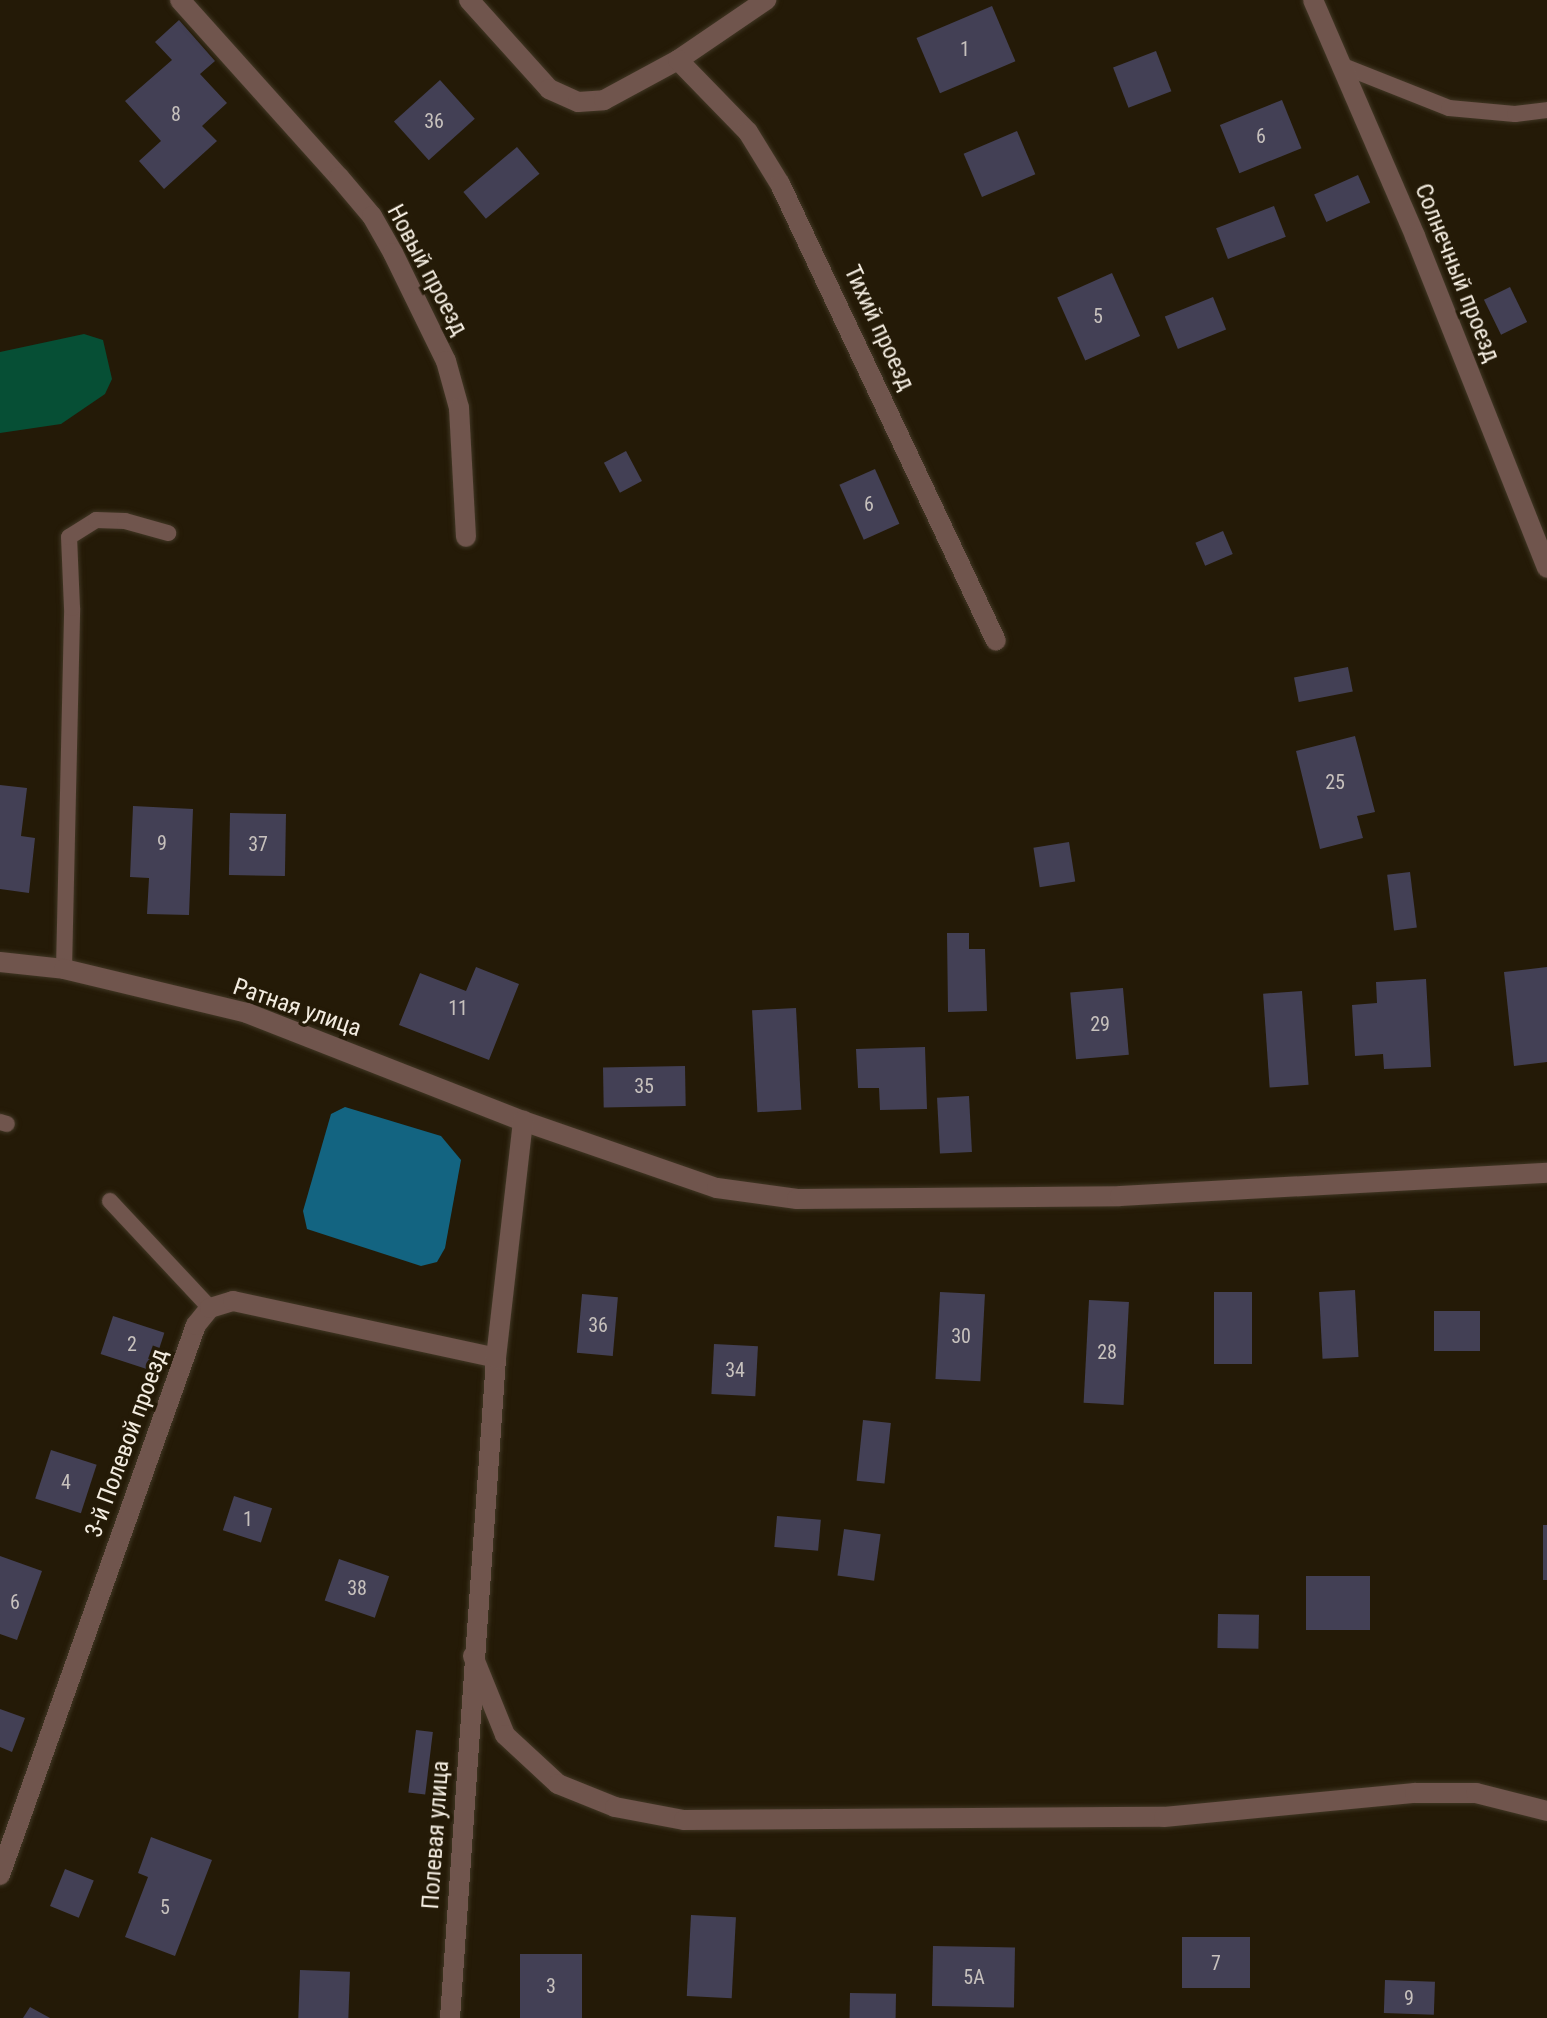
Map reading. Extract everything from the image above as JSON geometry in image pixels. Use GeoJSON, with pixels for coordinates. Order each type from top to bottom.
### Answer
{"type":"FeatureCollection","features":[{"type":"Feature","properties":{"kind":"street","name":"Новый проезд"},"geometry":{"type":"LineString","coordinates":[[180,0],[364,206],[393,253],[446,361],[459,408],[466,537]]}},
{"type":"Feature","properties":{"kind":"street"},"geometry":{"type":"LineString","coordinates":[[469,0],[549,89],[578,102],[604,100],[678,60],[766,0]]}},
{"type":"Feature","properties":{"kind":"street","name":"Солнечный проезд"},"geometry":{"type":"LineString","coordinates":[[1313,0],[1343,66],[1547,568]]}},
{"type":"Feature","properties":{"kind":"street","name":"Тихий проезд"},"geometry":{"type":"LineString","coordinates":[[678,60],[748,132],[780,184],[996,641]]}},
{"type":"Feature","properties":{"kind":"street","name":"Ратная улица"},"geometry":{"type":"LineString","coordinates":[[0,962],[64,969],[247,1013],[523,1121],[717,1188],[797,1199],[1120,1196],[1547,1173]]}},
{"type":"Feature","properties":{"kind":"street","name":"Полевая улица"},"geometry":{"type":"LineString","coordinates":[[450,2018],[496,1358],[523,1121]]}},
{"type":"Feature","properties":{"kind":"street"},"geometry":{"type":"LineString","coordinates":[[210,1308],[233,1301],[496,1358]]}},
{"type":"Feature","properties":{"kind":"street","name":"3-й Полевой проезд"},"geometry":{"type":"LineString","coordinates":[[0,1875],[196,1325],[210,1308]]}},
{"type":"Feature","properties":{"kind":"street"},"geometry":{"type":"LineString","coordinates":[[473,1656],[505,1735],[558,1784],[615,1807],[684,1820],[1164,1817],[1415,1793],[1476,1793],[1547,1811]]}},
{"type":"Feature","properties":{"kind":"lane"},"geometry":{"type":"LineString","coordinates":[[1343,66],[1449,108],[1515,114],[1547,110]]}},
{"type":"Feature","properties":{"kind":"lane"},"geometry":{"type":"LineString","coordinates":[[64,969],[72,608],[69,537],[96,520],[125,521],[168,533]]}},
{"type":"Feature","properties":{"kind":"lane"},"geometry":{"type":"LineString","coordinates":[[110,1201],[210,1308]]}},
{"type":"Feature","properties":{"kind":"green space"},"geometry":{"type":"Polygon","coordinates":[[[84,334],[103,340],[112,379],[105,394],[61,424],[0,433],[0,352],[84,334]]]}},
{"type":"Feature","properties":{"kind":"water"},"geometry":{"type":"Polygon","coordinates":[[[345,1107],[441,1136],[461,1160],[445,1248],[437,1262],[421,1266],[307,1229],[303,1211],[331,1114],[345,1107]]]}},
{"type":"Feature","properties":{"kind":"building"},"geometry":{"type":"Polygon","coordinates":[[[992,6],[1015,61],[940,93],[917,38],[992,6]]]}},
{"type":"Feature","properties":{"kind":"building"},"geometry":{"type":"Polygon","coordinates":[[[179,20],[215,61],[200,74],[227,103],[202,126],[217,141],[164,189],[139,161],[161,141],[125,101],[172,60],[155,42],[179,20]]]}},
{"type":"Feature","properties":{"kind":"building"},"geometry":{"type":"Polygon","coordinates":[[[1156,51],[1171,91],[1128,108],[1113,67],[1156,51]]]}},
{"type":"Feature","properties":{"kind":"building"},"geometry":{"type":"Polygon","coordinates":[[[440,80],[475,119],[429,160],[394,121],[440,80]]]}},
{"type":"Feature","properties":{"kind":"building"},"geometry":{"type":"Polygon","coordinates":[[[1282,100],[1301,148],[1239,173],[1220,125],[1282,100]]]}},
{"type":"Feature","properties":{"kind":"building"},"geometry":{"type":"Polygon","coordinates":[[[1017,131],[1035,174],[982,197],[964,154],[1017,131]]]}},
{"type":"Feature","properties":{"kind":"building"},"geometry":{"type":"Polygon","coordinates":[[[517,147],[539,174],[486,219],[463,192],[517,147]]]}},
{"type":"Feature","properties":{"kind":"building"},"geometry":{"type":"Polygon","coordinates":[[[1358,175],[1370,202],[1326,222],[1314,195],[1358,175]]]}},
{"type":"Feature","properties":{"kind":"building"},"geometry":{"type":"Polygon","coordinates":[[[1274,206],[1286,237],[1228,259],[1216,228],[1274,206]]]}},
{"type":"Feature","properties":{"kind":"building"},"geometry":{"type":"Polygon","coordinates":[[[1112,273],[1140,336],[1085,360],[1057,297],[1112,273]]]}},
{"type":"Feature","properties":{"kind":"building"},"geometry":{"type":"Polygon","coordinates":[[[1510,287],[1527,322],[1501,335],[1484,300],[1510,287]]]}},
{"type":"Feature","properties":{"kind":"building"},"geometry":{"type":"Polygon","coordinates":[[[1213,297],[1226,329],[1178,349],[1165,316],[1213,297]]]}},
{"type":"Feature","properties":{"kind":"building"},"geometry":{"type":"Polygon","coordinates":[[[626,451],[642,481],[620,493],[604,463],[626,451]]]}},
{"type":"Feature","properties":{"kind":"building"},"geometry":{"type":"Polygon","coordinates":[[[875,469],[899,524],[864,540],[839,485],[875,469]]]}},
{"type":"Feature","properties":{"kind":"building"},"geometry":{"type":"Polygon","coordinates":[[[1223,531],[1233,554],[1205,566],[1195,543],[1223,531]]]}},
{"type":"Feature","properties":{"kind":"building"},"geometry":{"type":"Polygon","coordinates":[[[1348,667],[1353,692],[1299,702],[1294,677],[1348,667]]]}},
{"type":"Feature","properties":{"kind":"building"},"geometry":{"type":"Polygon","coordinates":[[[1355,736],[1375,812],[1357,816],[1363,838],[1320,849],[1296,751],[1355,736]]]}},
{"type":"Feature","properties":{"kind":"building"},"geometry":{"type":"Polygon","coordinates":[[[0,785],[27,788],[21,836],[35,838],[29,893],[0,889],[0,785]]]}},
{"type":"Feature","properties":{"kind":"building"},"geometry":{"type":"Polygon","coordinates":[[[133,806],[193,809],[189,915],[147,914],[149,878],[130,877],[133,806]]]}},
{"type":"Feature","properties":{"kind":"building"},"geometry":{"type":"Polygon","coordinates":[[[230,813],[286,814],[285,876],[229,875],[230,813]]]}},
{"type":"Feature","properties":{"kind":"building"},"geometry":{"type":"Polygon","coordinates":[[[1069,842],[1075,882],[1040,887],[1033,848],[1069,842]]]}},
{"type":"Feature","properties":{"kind":"building"},"geometry":{"type":"Polygon","coordinates":[[[1410,872],[1417,928],[1394,930],[1387,875],[1410,872]]]}},
{"type":"Feature","properties":{"kind":"building"},"geometry":{"type":"Polygon","coordinates":[[[947,933],[969,933],[969,949],[985,949],[987,1011],[948,1012],[947,933]]]}},
{"type":"Feature","properties":{"kind":"building"},"geometry":{"type":"Polygon","coordinates":[[[476,967],[519,984],[489,1060],[399,1025],[420,973],[466,991],[476,967]]]}},
{"type":"Feature","properties":{"kind":"building"},"geometry":{"type":"Polygon","coordinates":[[[1547,967],[1547,1062],[1514,1066],[1504,972],[1547,967]]]}},
{"type":"Feature","properties":{"kind":"building"},"geometry":{"type":"Polygon","coordinates":[[[1426,979],[1431,1067],[1384,1069],[1383,1054],[1355,1056],[1352,1005],[1377,1003],[1376,982],[1426,979]]]}},
{"type":"Feature","properties":{"kind":"building"},"geometry":{"type":"Polygon","coordinates":[[[1123,988],[1129,1055],[1076,1059],[1070,993],[1123,988]]]}},
{"type":"Feature","properties":{"kind":"building"},"geometry":{"type":"Polygon","coordinates":[[[1302,991],[1309,1085],[1270,1087],[1263,994],[1302,991]]]}},
{"type":"Feature","properties":{"kind":"building"},"geometry":{"type":"Polygon","coordinates":[[[796,1008],[801,1110],[757,1112],[752,1010],[796,1008]]]}},
{"type":"Feature","properties":{"kind":"building"},"geometry":{"type":"Polygon","coordinates":[[[925,1047],[927,1109],[880,1110],[879,1088],[858,1088],[856,1049],[925,1047]]]}},
{"type":"Feature","properties":{"kind":"building"},"geometry":{"type":"Polygon","coordinates":[[[685,1066],[686,1106],[604,1107],[603,1067],[685,1066]]]}},
{"type":"Feature","properties":{"kind":"building"},"geometry":{"type":"Polygon","coordinates":[[[969,1096],[972,1152],[940,1154],[937,1098],[969,1096]]]}},
{"type":"Feature","properties":{"kind":"building"},"geometry":{"type":"Polygon","coordinates":[[[1355,1290],[1359,1357],[1323,1359],[1319,1292],[1355,1290]]]}},
{"type":"Feature","properties":{"kind":"building"},"geometry":{"type":"Polygon","coordinates":[[[940,1292],[985,1294],[980,1381],[935,1379],[940,1292]]]}},
{"type":"Feature","properties":{"kind":"building"},"geometry":{"type":"Polygon","coordinates":[[[1214,1292],[1252,1292],[1252,1364],[1214,1364],[1214,1292]]]}},
{"type":"Feature","properties":{"kind":"building"},"geometry":{"type":"Polygon","coordinates":[[[582,1294],[618,1297],[613,1356],[577,1353],[582,1294]]]}},
{"type":"Feature","properties":{"kind":"building"},"geometry":{"type":"Polygon","coordinates":[[[1089,1300],[1129,1302],[1124,1405],[1084,1403],[1089,1300]]]}},
{"type":"Feature","properties":{"kind":"building"},"geometry":{"type":"Polygon","coordinates":[[[1434,1311],[1480,1311],[1480,1351],[1434,1351],[1434,1311]]]}},
{"type":"Feature","properties":{"kind":"building"},"geometry":{"type":"Polygon","coordinates":[[[113,1316],[164,1333],[152,1371],[101,1354],[113,1316]]]}},
{"type":"Feature","properties":{"kind":"building"},"geometry":{"type":"Polygon","coordinates":[[[714,1344],[758,1346],[755,1396],[711,1394],[714,1344]]]}},
{"type":"Feature","properties":{"kind":"building"},"geometry":{"type":"Polygon","coordinates":[[[863,1420],[891,1423],[884,1484],[857,1481],[863,1420]]]}},
{"type":"Feature","properties":{"kind":"building"},"geometry":{"type":"Polygon","coordinates":[[[51,1450],[97,1465],[81,1513],[35,1499],[51,1450]]]}},
{"type":"Feature","properties":{"kind":"building"},"geometry":{"type":"Polygon","coordinates":[[[234,1496],[272,1508],[261,1543],[223,1530],[234,1496]]]}},
{"type":"Feature","properties":{"kind":"building"},"geometry":{"type":"Polygon","coordinates":[[[777,1516],[821,1520],[818,1551],[774,1547],[777,1516]]]}},
{"type":"Feature","properties":{"kind":"building"},"geometry":{"type":"Polygon","coordinates":[[[1543,1525],[1547,1525],[1547,1580],[1543,1580],[1543,1525]]]}},
{"type":"Feature","properties":{"kind":"building"},"geometry":{"type":"Polygon","coordinates":[[[844,1529],[881,1534],[874,1581],[837,1576],[844,1529]]]}},
{"type":"Feature","properties":{"kind":"building"},"geometry":{"type":"Polygon","coordinates":[[[0,1556],[42,1571],[17,1640],[0,1634],[0,1556]]]}},
{"type":"Feature","properties":{"kind":"building"},"geometry":{"type":"Polygon","coordinates":[[[339,1559],[389,1576],[375,1618],[325,1601],[339,1559]]]}},
{"type":"Feature","properties":{"kind":"building"},"geometry":{"type":"Polygon","coordinates":[[[1306,1576],[1370,1576],[1370,1630],[1306,1630],[1306,1576]]]}},
{"type":"Feature","properties":{"kind":"building"},"geometry":{"type":"Polygon","coordinates":[[[1218,1614],[1259,1615],[1258,1649],[1217,1648],[1218,1614]]]}},
{"type":"Feature","properties":{"kind":"building"},"geometry":{"type":"Polygon","coordinates":[[[0,1709],[25,1718],[12,1752],[0,1747],[0,1709]]]}},
{"type":"Feature","properties":{"kind":"building"},"geometry":{"type":"Polygon","coordinates":[[[416,1730],[433,1732],[425,1795],[408,1793],[416,1730]]]}},
{"type":"Feature","properties":{"kind":"building"},"geometry":{"type":"Polygon","coordinates":[[[151,1837],[212,1860],[175,1956],[125,1937],[148,1877],[138,1873],[151,1837]]]}},
{"type":"Feature","properties":{"kind":"building"},"geometry":{"type":"Polygon","coordinates":[[[65,1869],[94,1881],[79,1918],[50,1906],[65,1869]]]}},
{"type":"Feature","properties":{"kind":"building"},"geometry":{"type":"Polygon","coordinates":[[[691,1915],[736,1917],[732,1998],[687,1996],[691,1915]]]}},
{"type":"Feature","properties":{"kind":"building"},"geometry":{"type":"Polygon","coordinates":[[[1182,1937],[1250,1937],[1250,1988],[1182,1988],[1182,1937]]]}},
{"type":"Feature","properties":{"kind":"building"},"geometry":{"type":"Polygon","coordinates":[[[933,1946],[1015,1947],[1014,2007],[932,2006],[933,1946]]]}},
{"type":"Feature","properties":{"kind":"building"},"geometry":{"type":"Polygon","coordinates":[[[520,1954],[582,1954],[582,2018],[520,2018],[520,1954]]]}},
{"type":"Feature","properties":{"kind":"building"},"geometry":{"type":"Polygon","coordinates":[[[300,1970],[350,1972],[348,2018],[298,2018],[300,1970]]]}},
{"type":"Feature","properties":{"kind":"building"},"geometry":{"type":"Polygon","coordinates":[[[1385,1980],[1435,1982],[1434,2015],[1384,2013],[1385,1980]]]}},
{"type":"Feature","properties":{"kind":"building"},"geometry":{"type":"Polygon","coordinates":[[[850,1993],[896,1994],[896,2018],[850,2018],[850,1993]]]}},
{"type":"Feature","properties":{"kind":"building"},"geometry":{"type":"Polygon","coordinates":[[[30,2007],[50,2018],[23,2018],[30,2007]]]}}]}
